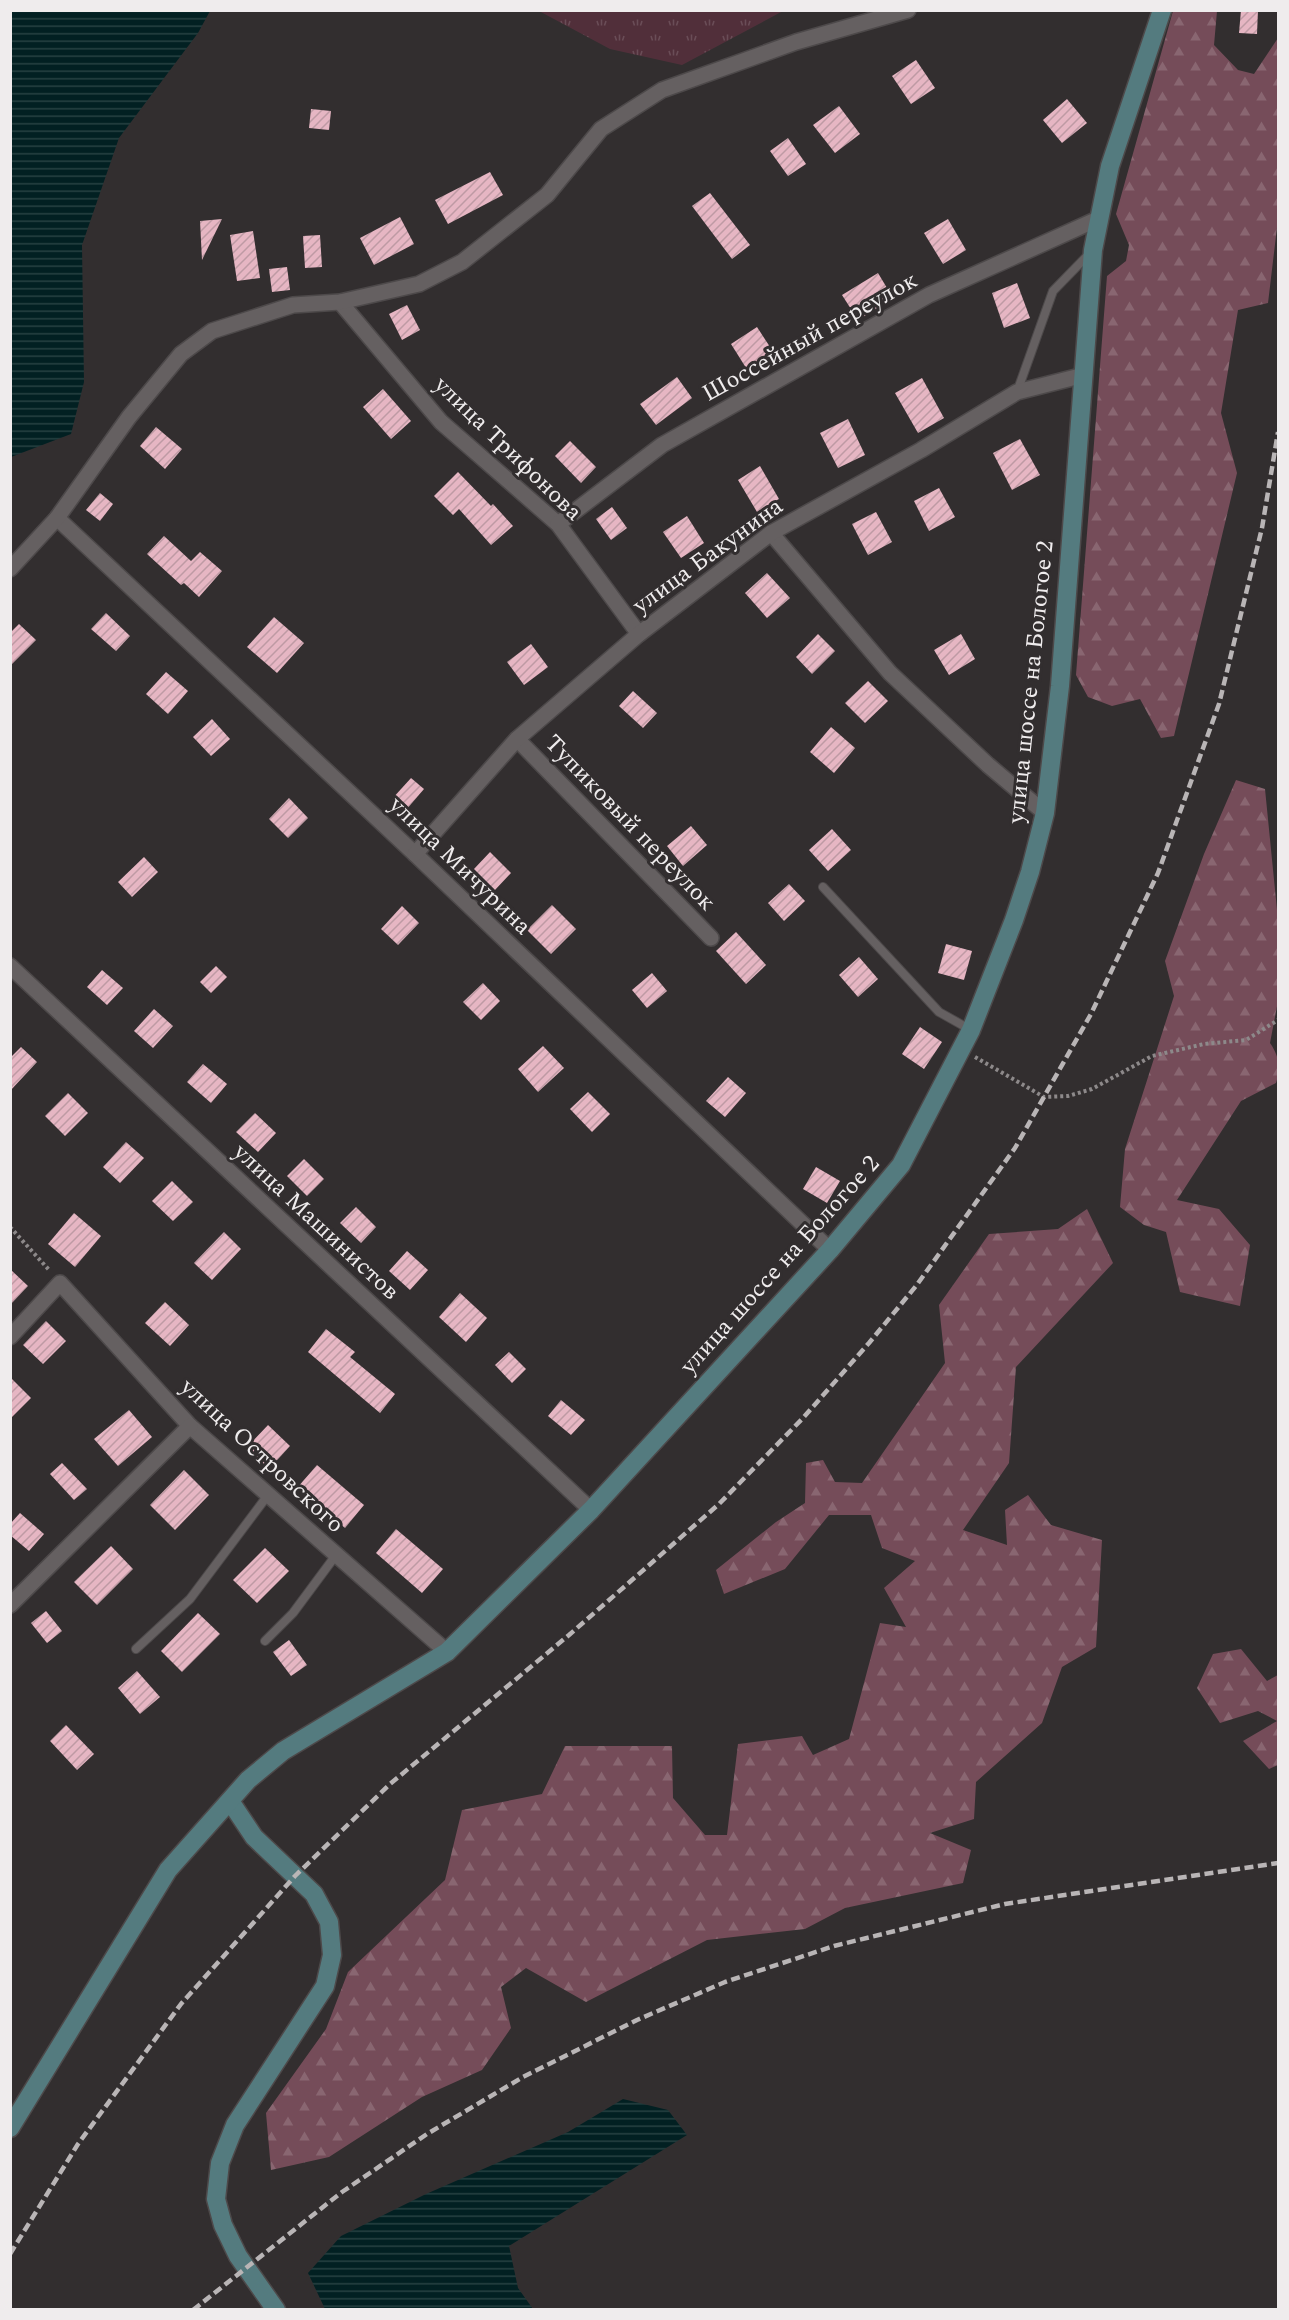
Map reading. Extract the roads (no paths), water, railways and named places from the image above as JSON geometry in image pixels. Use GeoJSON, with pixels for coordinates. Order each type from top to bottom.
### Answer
{"type":"FeatureCollection","features":[{"type":"Feature","properties":{"kind":"street"},"geometry":{"type":"LineString","coordinates":[[10,569],[57,518],[129,417],[181,354],[212,331],[292,305],[340,302],[419,284],[462,262],[547,195],[601,129],[662,90],[796,42],[908,10]]}},
{"type":"Feature","properties":{"kind":"street","name":"улица шоссе на Бологое 2"},"geometry":{"type":"LineString","coordinates":[[10,2128],[168,1870],[248,1780],[283,1751],[447,1652],[591,1510],[830,1250],[901,1165],[972,1030],[1014,920],[1030,872],[1045,813],[1059,687],[1094,250],[1110,166],[1162,10]]}},
{"type":"Feature","properties":{"kind":"street","name":"Шоссейный переулок"},"geometry":{"type":"LineString","coordinates":[[558,524],[672,440],[929,295],[1100,218]]}},
{"type":"Feature","properties":{"kind":"street","name":"улица Трифонова"},"geometry":{"type":"LineString","coordinates":[[340,302],[441,422],[558,524],[639,634]]}},
{"type":"Feature","properties":{"kind":"street","name":"улица Бакунина"},"geometry":{"type":"LineString","coordinates":[[415,854],[517,739],[639,634],[771,533],[921,450],[1017,392],[1084,375]]}},
{"type":"Feature","properties":{"kind":"street","name":"улица Мичурина"},"geometry":{"type":"LineString","coordinates":[[57,518],[415,854],[830,1250]]}},
{"type":"Feature","properties":{"kind":"street"},"geometry":{"type":"LineString","coordinates":[[771,533],[890,674],[988,765],[1045,813]]}},
{"type":"Feature","properties":{"kind":"street","name":"Тупиковый переулок"},"geometry":{"type":"LineString","coordinates":[[517,739],[711,938]]}},
{"type":"Feature","properties":{"kind":"street","name":"улица Машинистов"},"geometry":{"type":"LineString","coordinates":[[10,966],[591,1510]]}},
{"type":"Feature","properties":{"kind":"street","name":"улица Островского"},"geometry":{"type":"LineString","coordinates":[[10,1337],[60,1283],[190,1426],[447,1652]]}},
{"type":"Feature","properties":{"kind":"street"},"geometry":{"type":"LineString","coordinates":[[10,1605],[190,1426]]}},
{"type":"Feature","properties":{"kind":"street"},"geometry":{"type":"LineString","coordinates":[[230,1801],[254,1837],[314,1894],[329,1922],[332,1955],[325,1986],[235,2125],[220,2163],[216,2199],[223,2225],[238,2256],[276,2310]]}},
{"type":"Feature","properties":{"kind":"lane"},"geometry":{"type":"LineString","coordinates":[[1017,392],[1053,291],[1094,250]]}},
{"type":"Feature","properties":{"kind":"lane"},"geometry":{"type":"LineString","coordinates":[[823,887],[939,1012],[972,1030]]}},
{"type":"Feature","properties":{"kind":"lane"},"geometry":{"type":"LineString","coordinates":[[136,1649],[190,1599],[268,1495]]}},
{"type":"Feature","properties":{"kind":"lane"},"geometry":{"type":"LineString","coordinates":[[265,1641],[294,1613],[336,1555]]}},
{"type":"Feature","properties":{"kind":"water"},"geometry":{"type":"Polygon","coordinates":[[[11,10],[210,11],[198,33],[119,138],[82,245],[84,382],[71,434],[11,457],[11,10]]]}},
{"type":"Feature","properties":{"kind":"water"},"geometry":{"type":"Polygon","coordinates":[[[623,2099],[668,2110],[687,2135],[509,2246],[518,2288],[533,2309],[325,2309],[308,2273],[341,2236],[426,2194],[568,2132],[623,2099]]]}},
{"type":"Feature","properties":{"kind":"railway"},"geometry":{"type":"LineString","coordinates":[[10,2254],[78,2144],[181,2004],[295,1876],[390,1784],[569,1635],[719,1504],[803,1418],[869,1343],[916,1286],[1015,1148],[1091,1014],[1158,873],[1219,704],[1262,528],[1278,432]]}},
{"type":"Feature","properties":{"kind":"railway"},"geometry":{"type":"LineString","coordinates":[[193,2310],[342,2192],[427,2134],[523,2077],[637,2020],[725,1982],[834,1946],[1005,1904],[1278,1863]]}}]}
